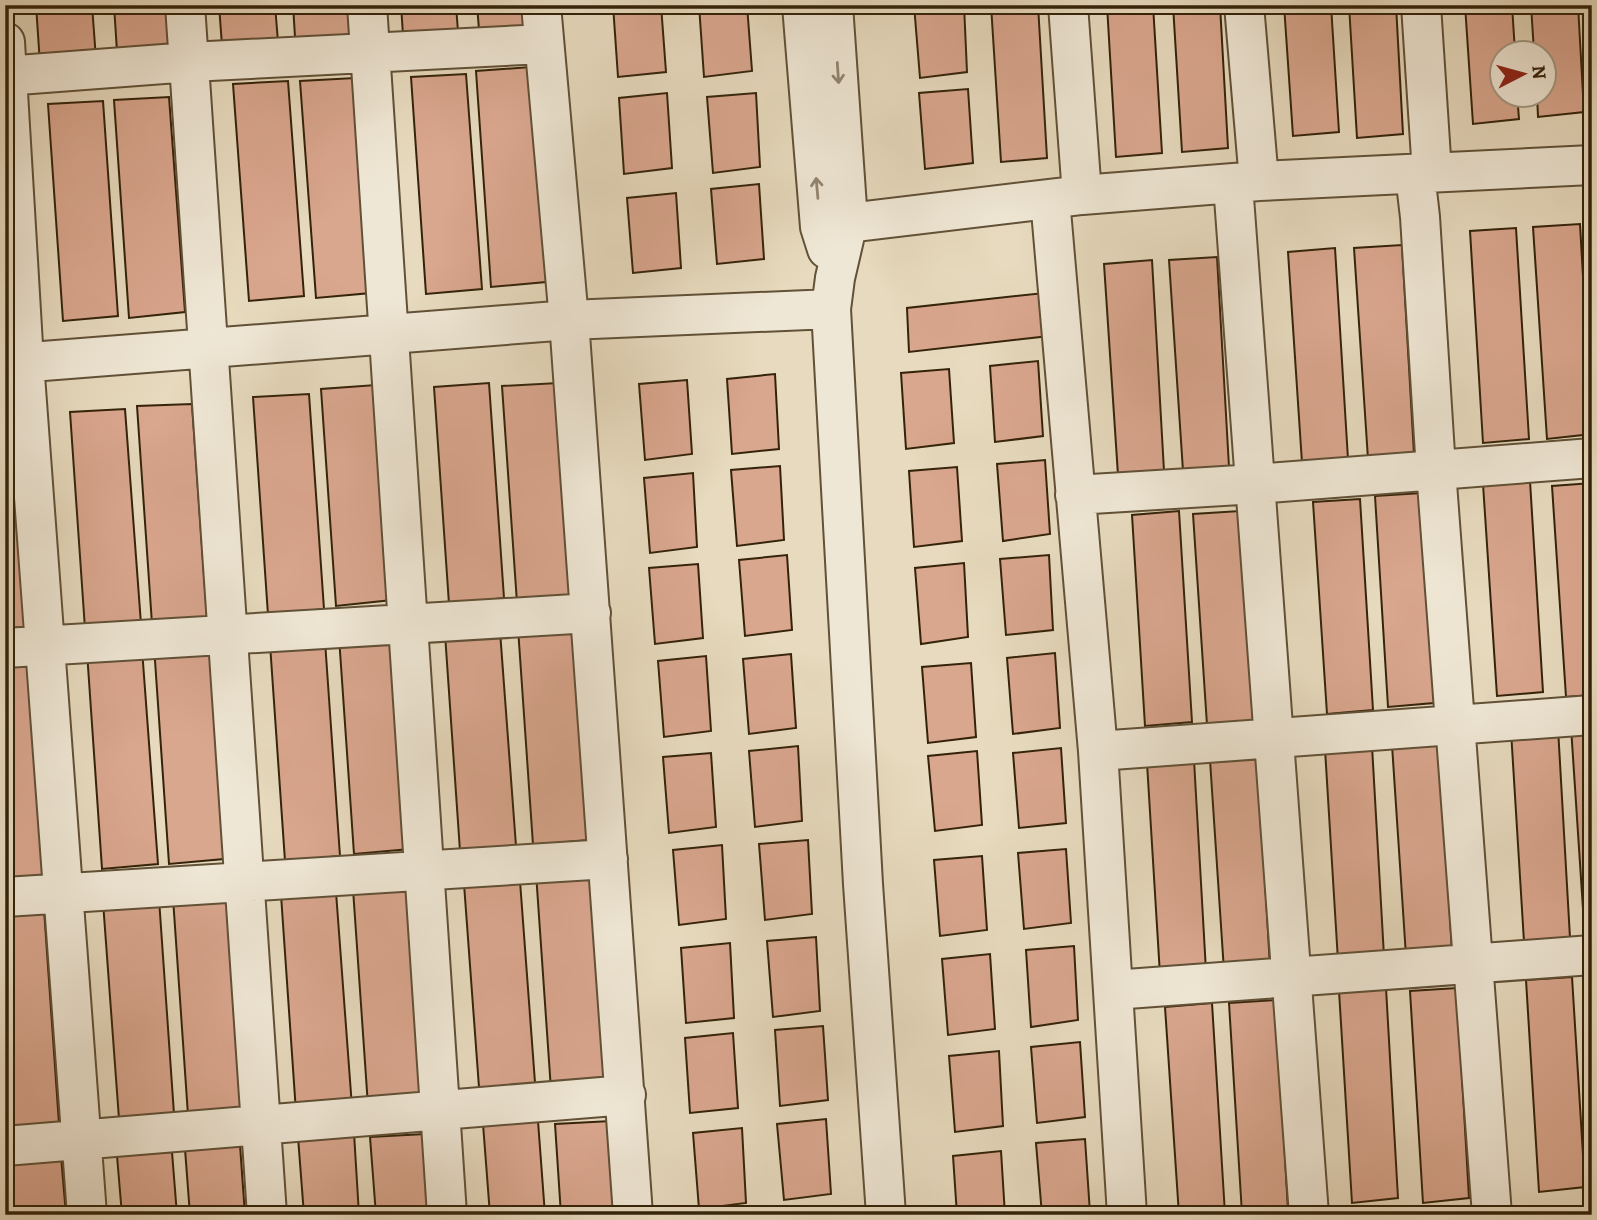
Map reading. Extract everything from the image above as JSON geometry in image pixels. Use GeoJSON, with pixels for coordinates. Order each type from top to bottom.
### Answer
{"type":"FeatureCollection","features":[{"type":"Feature","properties":{"kind":"street"},"geometry":{"type":"LineString","coordinates":[[185,5],[267,1215]]}},
{"type":"Feature","properties":{"kind":"street"},"geometry":{"type":"LineString","coordinates":[[367,5],[410,623],[447,1215]]}},
{"type":"Feature","properties":{"kind":"street"},"geometry":{"type":"LineString","coordinates":[[541,5],[569,320],[633,1215]]}},
{"type":"Feature","properties":{"kind":"street"},"geometry":{"type":"LineString","coordinates":[[803,5],[834,224]]}},
{"type":"Feature","properties":{"kind":"street"},"geometry":{"type":"LineString","coordinates":[[833,5],[833,293],[863,884],[886,1215]]}},
{"type":"Feature","properties":{"kind":"street"},"geometry":{"type":"LineString","coordinates":[[1068,5],[1066,197],[1075,495],[1098,751],[1127,1215]]}},
{"type":"Feature","properties":{"kind":"street"},"geometry":{"type":"LineString","coordinates":[[1244,5],[1246,182],[1256,484],[1309,1215]]}},
{"type":"Feature","properties":{"kind":"street"},"geometry":{"type":"LineString","coordinates":[[1422,5],[1423,173],[1420,218],[1436,470],[1492,1215]]}},
{"type":"Feature","properties":{"kind":"street"},"geometry":{"type":"LineString","coordinates":[[87,1215],[45,644],[15,363],[6,65],[190,62],[544,44]]}},
{"type":"Feature","properties":{"kind":"street"},"geometry":{"type":"LineString","coordinates":[[834,224],[1066,197],[1246,182],[1592,165]]}},
{"type":"Feature","properties":{"kind":"street"},"geometry":{"type":"LineString","coordinates":[[15,363],[569,320],[833,293]]}},
{"type":"Feature","properties":{"kind":"street"},"geometry":{"type":"LineString","coordinates":[[1075,495],[1592,458]]}},
{"type":"Feature","properties":{"kind":"street"},"geometry":{"type":"LineString","coordinates":[[5,648],[590,613]]}},
{"type":"Feature","properties":{"kind":"street"},"geometry":{"type":"LineString","coordinates":[[1098,751],[1592,715]]}},
{"type":"Feature","properties":{"kind":"street"},"geometry":{"type":"LineString","coordinates":[[5,897],[608,859]]}},
{"type":"Feature","properties":{"kind":"street"},"geometry":{"type":"LineString","coordinates":[[1113,990],[1592,955]]}},
{"type":"Feature","properties":{"kind":"street"},"geometry":{"type":"LineString","coordinates":[[5,1146],[625,1095]]}},
{"type":"Feature","properties":{"kind":"building"},"geometry":{"type":"Polygon","coordinates":[[[36,5],[92,5],[96,59],[40,64],[36,5]]]}},
{"type":"Feature","properties":{"kind":"building"},"geometry":{"type":"Polygon","coordinates":[[[114,5],[169,5],[173,61],[118,67],[114,5]]]}},
{"type":"Feature","properties":{"kind":"building"},"geometry":{"type":"Polygon","coordinates":[[[219,5],[275,5],[279,54],[223,59],[219,5]]]}},
{"type":"Feature","properties":{"kind":"building"},"geometry":{"type":"Polygon","coordinates":[[[293,5],[348,5],[351,48],[296,53],[293,5]]]}},
{"type":"Feature","properties":{"kind":"building"},"geometry":{"type":"Polygon","coordinates":[[[401,5],[456,5],[459,45],[404,50],[401,5]]]}},
{"type":"Feature","properties":{"kind":"building"},"geometry":{"type":"Polygon","coordinates":[[[477,5],[533,5],[535,37],[480,42],[477,5]]]}},
{"type":"Feature","properties":{"kind":"building"},"geometry":{"type":"Polygon","coordinates":[[[613,5],[661,5],[666,72],[618,77],[613,5]]]}},
{"type":"Feature","properties":{"kind":"building"},"geometry":{"type":"Polygon","coordinates":[[[699,5],[747,5],[752,71],[704,77],[699,5]]]}},
{"type":"Feature","properties":{"kind":"building"},"geometry":{"type":"Polygon","coordinates":[[[914,5],[964,5],[967,72],[920,78],[914,5]]]}},
{"type":"Feature","properties":{"kind":"building"},"geometry":{"type":"Polygon","coordinates":[[[991,5],[1038,5],[1047,158],[1001,162],[991,5]]]}},
{"type":"Feature","properties":{"kind":"building"},"geometry":{"type":"Polygon","coordinates":[[[1107,5],[1153,5],[1162,153],[1116,157],[1107,5]]]}},
{"type":"Feature","properties":{"kind":"building"},"geometry":{"type":"Polygon","coordinates":[[[1173,5],[1220,5],[1228,148],[1182,152],[1173,5]]]}},
{"type":"Feature","properties":{"kind":"building"},"geometry":{"type":"Polygon","coordinates":[[[1284,5],[1331,5],[1339,132],[1293,136],[1284,5]]]}},
{"type":"Feature","properties":{"kind":"building"},"geometry":{"type":"Polygon","coordinates":[[[1349,5],[1396,5],[1403,134],[1357,138],[1349,5]]]}},
{"type":"Feature","properties":{"kind":"building"},"geometry":{"type":"Polygon","coordinates":[[[1465,5],[1512,5],[1514,38],[1488,38],[1488,108],[1518,108],[1519,119],[1473,124],[1465,5]]]}},
{"type":"Feature","properties":{"kind":"building"},"geometry":{"type":"Polygon","coordinates":[[[1531,5],[1578,5],[1584,112],[1538,117],[1538,108],[1558,108],[1558,38],[1533,38],[1531,5]]]}},
{"type":"Feature","properties":{"kind":"building"},"geometry":{"type":"Polygon","coordinates":[[[531,67],[546,282],[491,287],[476,71],[531,67]]]}},
{"type":"Feature","properties":{"kind":"building"},"geometry":{"type":"Polygon","coordinates":[[[466,74],[482,289],[426,294],[411,77],[466,74]]]}},
{"type":"Feature","properties":{"kind":"building"},"geometry":{"type":"Polygon","coordinates":[[[355,78],[371,293],[316,298],[300,81],[355,78]]]}},
{"type":"Feature","properties":{"kind":"building"},"geometry":{"type":"Polygon","coordinates":[[[288,81],[304,296],[249,301],[233,84],[288,81]]]}},
{"type":"Feature","properties":{"kind":"building"},"geometry":{"type":"Polygon","coordinates":[[[968,89],[973,163],[925,169],[919,93],[968,89]]]}},
{"type":"Feature","properties":{"kind":"building"},"geometry":{"type":"Polygon","coordinates":[[[667,93],[672,168],[624,174],[619,98],[667,93]]]}},
{"type":"Feature","properties":{"kind":"building"},"geometry":{"type":"Polygon","coordinates":[[[756,93],[760,167],[713,173],[707,97],[756,93]]]}},
{"type":"Feature","properties":{"kind":"building"},"geometry":{"type":"Polygon","coordinates":[[[169,97],[185,312],[129,318],[114,100],[169,97]]]}},
{"type":"Feature","properties":{"kind":"building"},"geometry":{"type":"Polygon","coordinates":[[[103,101],[118,316],[63,321],[48,104],[103,101]]]}},
{"type":"Feature","properties":{"kind":"building"},"geometry":{"type":"Polygon","coordinates":[[[759,184],[764,259],[717,264],[711,189],[759,184]]]}},
{"type":"Feature","properties":{"kind":"building"},"geometry":{"type":"Polygon","coordinates":[[[676,193],[681,268],[633,273],[627,198],[676,193]]]}},
{"type":"Feature","properties":{"kind":"building"},"geometry":{"type":"Polygon","coordinates":[[[1580,224],[1592,434],[1547,439],[1533,227],[1580,224]]]}},
{"type":"Feature","properties":{"kind":"building"},"geometry":{"type":"Polygon","coordinates":[[[1516,228],[1529,439],[1483,443],[1470,231],[1516,228]]]}},
{"type":"Feature","properties":{"kind":"building"},"geometry":{"type":"Polygon","coordinates":[[[1402,245],[1414,454],[1368,459],[1354,248],[1402,245]]]}},
{"type":"Feature","properties":{"kind":"building"},"geometry":{"type":"Polygon","coordinates":[[[1335,248],[1348,459],[1302,463],[1288,252],[1335,248]]]}},
{"type":"Feature","properties":{"kind":"building"},"geometry":{"type":"Polygon","coordinates":[[[1217,257],[1229,467],[1183,471],[1169,260],[1217,257]]]}},
{"type":"Feature","properties":{"kind":"building"},"geometry":{"type":"Polygon","coordinates":[[[1152,260],[1164,471],[1118,475],[1104,264],[1152,260]]]}},
{"type":"Feature","properties":{"kind":"building"},"geometry":{"type":"Polygon","coordinates":[[[1044,293],[1049,336],[909,352],[907,308],[1044,293]]]}},
{"type":"Feature","properties":{"kind":"building"},"geometry":{"type":"Polygon","coordinates":[[[1038,361],[1043,436],[995,442],[990,366],[1038,361]]]}},
{"type":"Feature","properties":{"kind":"building"},"geometry":{"type":"Polygon","coordinates":[[[949,369],[954,443],[906,449],[901,373],[949,369]]]}},
{"type":"Feature","properties":{"kind":"building"},"geometry":{"type":"Polygon","coordinates":[[[775,374],[779,449],[732,454],[727,379],[775,374]]]}},
{"type":"Feature","properties":{"kind":"building"},"geometry":{"type":"Polygon","coordinates":[[[687,380],[692,454],[645,460],[639,384],[687,380]]]}},
{"type":"Feature","properties":{"kind":"building"},"geometry":{"type":"Polygon","coordinates":[[[489,383],[504,598],[449,604],[434,387],[489,383]]]}},
{"type":"Feature","properties":{"kind":"building"},"geometry":{"type":"Polygon","coordinates":[[[558,383],[573,598],[517,603],[502,386],[558,383]]]}},
{"type":"Feature","properties":{"kind":"building"},"geometry":{"type":"Polygon","coordinates":[[[376,385],[392,600],[336,606],[321,389],[376,385]]]}},
{"type":"Feature","properties":{"kind":"building"},"geometry":{"type":"Polygon","coordinates":[[[309,394],[324,609],[268,615],[253,397],[309,394]]]}},
{"type":"Feature","properties":{"kind":"building"},"geometry":{"type":"Polygon","coordinates":[[[192,404],[207,618],[152,624],[137,406],[192,404]]]}},
{"type":"Feature","properties":{"kind":"building"},"geometry":{"type":"Polygon","coordinates":[[[125,409],[141,624],[85,629],[70,412],[125,409]]]}},
{"type":"Feature","properties":{"kind":"building"},"geometry":{"type":"Polygon","coordinates":[[[18,411],[33,626],[5,629],[5,412],[18,411]]]}},
{"type":"Feature","properties":{"kind":"building"},"geometry":{"type":"Polygon","coordinates":[[[1045,460],[1050,534],[1003,541],[997,464],[1045,460]]]}},
{"type":"Feature","properties":{"kind":"building"},"geometry":{"type":"Polygon","coordinates":[[[780,466],[784,540],[737,546],[731,470],[780,466]]]}},
{"type":"Feature","properties":{"kind":"building"},"geometry":{"type":"Polygon","coordinates":[[[957,467],[962,541],[914,547],[909,471],[957,467]]]}},
{"type":"Feature","properties":{"kind":"building"},"geometry":{"type":"Polygon","coordinates":[[[693,473],[697,547],[650,553],[644,478],[693,473]]]}},
{"type":"Feature","properties":{"kind":"building"},"geometry":{"type":"Polygon","coordinates":[[[1530,481],[1543,692],[1497,696],[1483,484],[1530,481]]]}},
{"type":"Feature","properties":{"kind":"building"},"geometry":{"type":"Polygon","coordinates":[[[1592,483],[1592,695],[1566,697],[1552,486],[1592,483]]]}},
{"type":"Feature","properties":{"kind":"building"},"geometry":{"type":"Polygon","coordinates":[[[1422,493],[1434,703],[1388,707],[1375,496],[1422,493]]]}},
{"type":"Feature","properties":{"kind":"building"},"geometry":{"type":"Polygon","coordinates":[[[1360,499],[1373,710],[1327,714],[1313,502],[1360,499]]]}},
{"type":"Feature","properties":{"kind":"building"},"geometry":{"type":"Polygon","coordinates":[[[1179,511],[1192,722],[1145,726],[1132,515],[1179,511]]]}},
{"type":"Feature","properties":{"kind":"building"},"geometry":{"type":"Polygon","coordinates":[[[1240,511],[1253,721],[1207,725],[1193,514],[1240,511]]]}},
{"type":"Feature","properties":{"kind":"building"},"geometry":{"type":"Polygon","coordinates":[[[787,555],[792,630],[745,636],[739,560],[787,555]]]}},
{"type":"Feature","properties":{"kind":"building"},"geometry":{"type":"Polygon","coordinates":[[[1049,555],[1053,630],[1006,635],[1000,559],[1049,555]]]}},
{"type":"Feature","properties":{"kind":"building"},"geometry":{"type":"Polygon","coordinates":[[[964,563],[968,637],[921,644],[915,568],[964,563]]]}},
{"type":"Feature","properties":{"kind":"building"},"geometry":{"type":"Polygon","coordinates":[[[698,564],[703,638],[655,644],[649,568],[698,564]]]}},
{"type":"Feature","properties":{"kind":"building"},"geometry":{"type":"Polygon","coordinates":[[[573,625],[589,840],[533,845],[518,628],[573,625]]]}},
{"type":"Feature","properties":{"kind":"building"},"geometry":{"type":"Polygon","coordinates":[[[500,631],[516,846],[460,851],[445,634],[500,631]]]}},
{"type":"Feature","properties":{"kind":"building"},"geometry":{"type":"Polygon","coordinates":[[[394,634],[410,849],[354,854],[339,637],[394,634]]]}},
{"type":"Feature","properties":{"kind":"building"},"geometry":{"type":"Polygon","coordinates":[[[325,641],[340,856],[285,861],[270,644],[325,641]]]}},
{"type":"Feature","properties":{"kind":"building"},"geometry":{"type":"Polygon","coordinates":[[[209,644],[224,859],[169,864],[154,646],[209,644]]]}},
{"type":"Feature","properties":{"kind":"building"},"geometry":{"type":"Polygon","coordinates":[[[142,649],[158,864],[102,869],[87,652],[142,649]]]}},
{"type":"Feature","properties":{"kind":"building"},"geometry":{"type":"Polygon","coordinates":[[[1055,653],[1060,728],[1013,734],[1007,658],[1055,653]]]}},
{"type":"Feature","properties":{"kind":"building"},"geometry":{"type":"Polygon","coordinates":[[[791,654],[796,728],[749,734],[743,659],[791,654]]]}},
{"type":"Feature","properties":{"kind":"building"},"geometry":{"type":"Polygon","coordinates":[[[706,656],[711,731],[664,737],[658,661],[706,656]]]}},
{"type":"Feature","properties":{"kind":"building"},"geometry":{"type":"Polygon","coordinates":[[[31,663],[47,879],[5,883],[5,665],[31,663]]]}},
{"type":"Feature","properties":{"kind":"building"},"geometry":{"type":"Polygon","coordinates":[[[971,663],[976,737],[928,743],[922,667],[971,663]]]}},
{"type":"Feature","properties":{"kind":"building"},"geometry":{"type":"Polygon","coordinates":[[[1592,726],[1592,938],[1585,939],[1571,727],[1592,726]]]}},
{"type":"Feature","properties":{"kind":"building"},"geometry":{"type":"Polygon","coordinates":[[[1558,728],[1570,938],[1524,942],[1511,731],[1558,728]]]}},
{"type":"Feature","properties":{"kind":"building"},"geometry":{"type":"Polygon","coordinates":[[[1440,742],[1452,952],[1406,956],[1392,745],[1440,742]]]}},
{"type":"Feature","properties":{"kind":"building"},"geometry":{"type":"Polygon","coordinates":[[[798,746],[802,821],[755,827],[749,751],[798,746]]]}},
{"type":"Feature","properties":{"kind":"building"},"geometry":{"type":"Polygon","coordinates":[[[1372,746],[1384,956],[1338,961],[1325,749],[1372,746]]]}},
{"type":"Feature","properties":{"kind":"building"},"geometry":{"type":"Polygon","coordinates":[[[1061,748],[1066,823],[1019,828],[1013,753],[1061,748]]]}},
{"type":"Feature","properties":{"kind":"building"},"geometry":{"type":"Polygon","coordinates":[[[977,751],[982,825],[935,831],[928,756],[977,751]]]}},
{"type":"Feature","properties":{"kind":"building"},"geometry":{"type":"Polygon","coordinates":[[[711,753],[716,827],[669,833],[663,757],[711,753]]]}},
{"type":"Feature","properties":{"kind":"building"},"geometry":{"type":"Polygon","coordinates":[[[1258,757],[1270,967],[1224,971],[1210,760],[1258,757]]]}},
{"type":"Feature","properties":{"kind":"building"},"geometry":{"type":"Polygon","coordinates":[[[1194,760],[1206,971],[1160,975],[1147,763],[1194,760]]]}},
{"type":"Feature","properties":{"kind":"building"},"geometry":{"type":"Polygon","coordinates":[[[808,840],[812,914],[765,920],[759,844],[808,840]]]}},
{"type":"Feature","properties":{"kind":"building"},"geometry":{"type":"Polygon","coordinates":[[[722,845],[726,919],[679,925],[673,850],[722,845]]]}},
{"type":"Feature","properties":{"kind":"building"},"geometry":{"type":"Polygon","coordinates":[[[1066,849],[1071,923],[1024,929],[1018,853],[1066,849]]]}},
{"type":"Feature","properties":{"kind":"building"},"geometry":{"type":"Polygon","coordinates":[[[982,856],[987,930],[940,936],[934,860],[982,856]]]}},
{"type":"Feature","properties":{"kind":"building"},"geometry":{"type":"Polygon","coordinates":[[[591,870],[606,1085],[551,1090],[536,873],[591,870]]]}},
{"type":"Feature","properties":{"kind":"building"},"geometry":{"type":"Polygon","coordinates":[[[520,881],[536,1096],[480,1101],[464,884],[520,881]]]}},
{"type":"Feature","properties":{"kind":"building"},"geometry":{"type":"Polygon","coordinates":[[[408,886],[423,1101],[368,1106],[353,889],[408,886]]]}},
{"type":"Feature","properties":{"kind":"building"},"geometry":{"type":"Polygon","coordinates":[[[336,892],[352,1107],[296,1112],[281,895],[336,892]]]}},
{"type":"Feature","properties":{"kind":"building"},"geometry":{"type":"Polygon","coordinates":[[[229,895],[244,1110],[188,1115],[173,898],[229,895]]]}},
{"type":"Feature","properties":{"kind":"building"},"geometry":{"type":"Polygon","coordinates":[[[159,899],[174,1114],[119,1119],[103,902],[159,899]]]}},
{"type":"Feature","properties":{"kind":"building"},"geometry":{"type":"Polygon","coordinates":[[[44,909],[59,1124],[5,1129],[5,911],[44,909]]]}},
{"type":"Feature","properties":{"kind":"building"},"geometry":{"type":"Polygon","coordinates":[[[816,937],[820,1011],[773,1017],[767,941],[816,937]]]}},
{"type":"Feature","properties":{"kind":"building"},"geometry":{"type":"Polygon","coordinates":[[[730,943],[734,1018],[686,1023],[681,948],[730,943]]]}},
{"type":"Feature","properties":{"kind":"building"},"geometry":{"type":"Polygon","coordinates":[[[1074,946],[1078,1020],[1031,1027],[1026,950],[1074,946]]]}},
{"type":"Feature","properties":{"kind":"building"},"geometry":{"type":"Polygon","coordinates":[[[990,954],[995,1029],[948,1035],[942,959],[990,954]]]}},
{"type":"Feature","properties":{"kind":"building"},"geometry":{"type":"Polygon","coordinates":[[[1592,976],[1592,1063],[1586,977],[1592,976]]]}},
{"type":"Feature","properties":{"kind":"building"},"geometry":{"type":"Polygon","coordinates":[[[1572,977],[1585,1187],[1539,1192],[1526,980],[1572,977]]]}},
{"type":"Feature","properties":{"kind":"building"},"geometry":{"type":"Polygon","coordinates":[[[1386,988],[1398,1198],[1352,1203],[1339,991],[1386,988]]]}},
{"type":"Feature","properties":{"kind":"building"},"geometry":{"type":"Polygon","coordinates":[[[1457,988],[1469,1198],[1423,1203],[1410,991],[1457,988]]]}},
{"type":"Feature","properties":{"kind":"building"},"geometry":{"type":"Polygon","coordinates":[[[1276,1000],[1288,1210],[1242,1214],[1229,1003],[1276,1000]]]}},
{"type":"Feature","properties":{"kind":"building"},"geometry":{"type":"Polygon","coordinates":[[[1212,1003],[1225,1214],[1179,1215],[1165,1007],[1212,1003]]]}},
{"type":"Feature","properties":{"kind":"building"},"geometry":{"type":"Polygon","coordinates":[[[823,1026],[828,1100],[780,1106],[775,1030],[823,1026]]]}},
{"type":"Feature","properties":{"kind":"building"},"geometry":{"type":"Polygon","coordinates":[[[733,1033],[738,1108],[690,1113],[685,1038],[733,1033]]]}},
{"type":"Feature","properties":{"kind":"building"},"geometry":{"type":"Polygon","coordinates":[[[1080,1042],[1085,1117],[1037,1123],[1031,1047],[1080,1042]]]}},
{"type":"Feature","properties":{"kind":"building"},"geometry":{"type":"Polygon","coordinates":[[[999,1051],[1003,1126],[955,1132],[949,1056],[999,1051]]]}},
{"type":"Feature","properties":{"kind":"building"},"geometry":{"type":"Polygon","coordinates":[[[826,1119],[831,1194],[784,1200],[777,1124],[826,1119]]]}},
{"type":"Feature","properties":{"kind":"building"},"geometry":{"type":"Polygon","coordinates":[[[538,1121],[545,1215],[490,1215],[483,1124],[538,1121]]]}},
{"type":"Feature","properties":{"kind":"building"},"geometry":{"type":"Polygon","coordinates":[[[611,1121],[618,1215],[561,1215],[555,1124],[611,1121]]]}},
{"type":"Feature","properties":{"kind":"building"},"geometry":{"type":"Polygon","coordinates":[[[742,1128],[746,1203],[699,1209],[693,1133],[742,1128]]]}},
{"type":"Feature","properties":{"kind":"building"},"geometry":{"type":"Polygon","coordinates":[[[354,1133],[359,1215],[304,1215],[298,1137],[354,1133]]]}},
{"type":"Feature","properties":{"kind":"building"},"geometry":{"type":"Polygon","coordinates":[[[425,1134],[431,1215],[376,1215],[370,1137],[425,1134]]]}},
{"type":"Feature","properties":{"kind":"building"},"geometry":{"type":"Polygon","coordinates":[[[1085,1139],[1090,1213],[1042,1215],[1036,1143],[1085,1139]]]}},
{"type":"Feature","properties":{"kind":"building"},"geometry":{"type":"Polygon","coordinates":[[[240,1145],[245,1215],[190,1215],[185,1149],[240,1145]]]}},
{"type":"Feature","properties":{"kind":"building"},"geometry":{"type":"Polygon","coordinates":[[[1001,1151],[1005,1215],[957,1215],[953,1156],[1001,1151]]]}},
{"type":"Feature","properties":{"kind":"building"},"geometry":{"type":"Polygon","coordinates":[[[172,1152],[177,1215],[122,1215],[117,1156],[172,1152]]]}},
{"type":"Feature","properties":{"kind":"building"},"geometry":{"type":"Polygon","coordinates":[[[61,1156],[66,1215],[10,1215],[6,1159],[61,1156]]]}}]}
